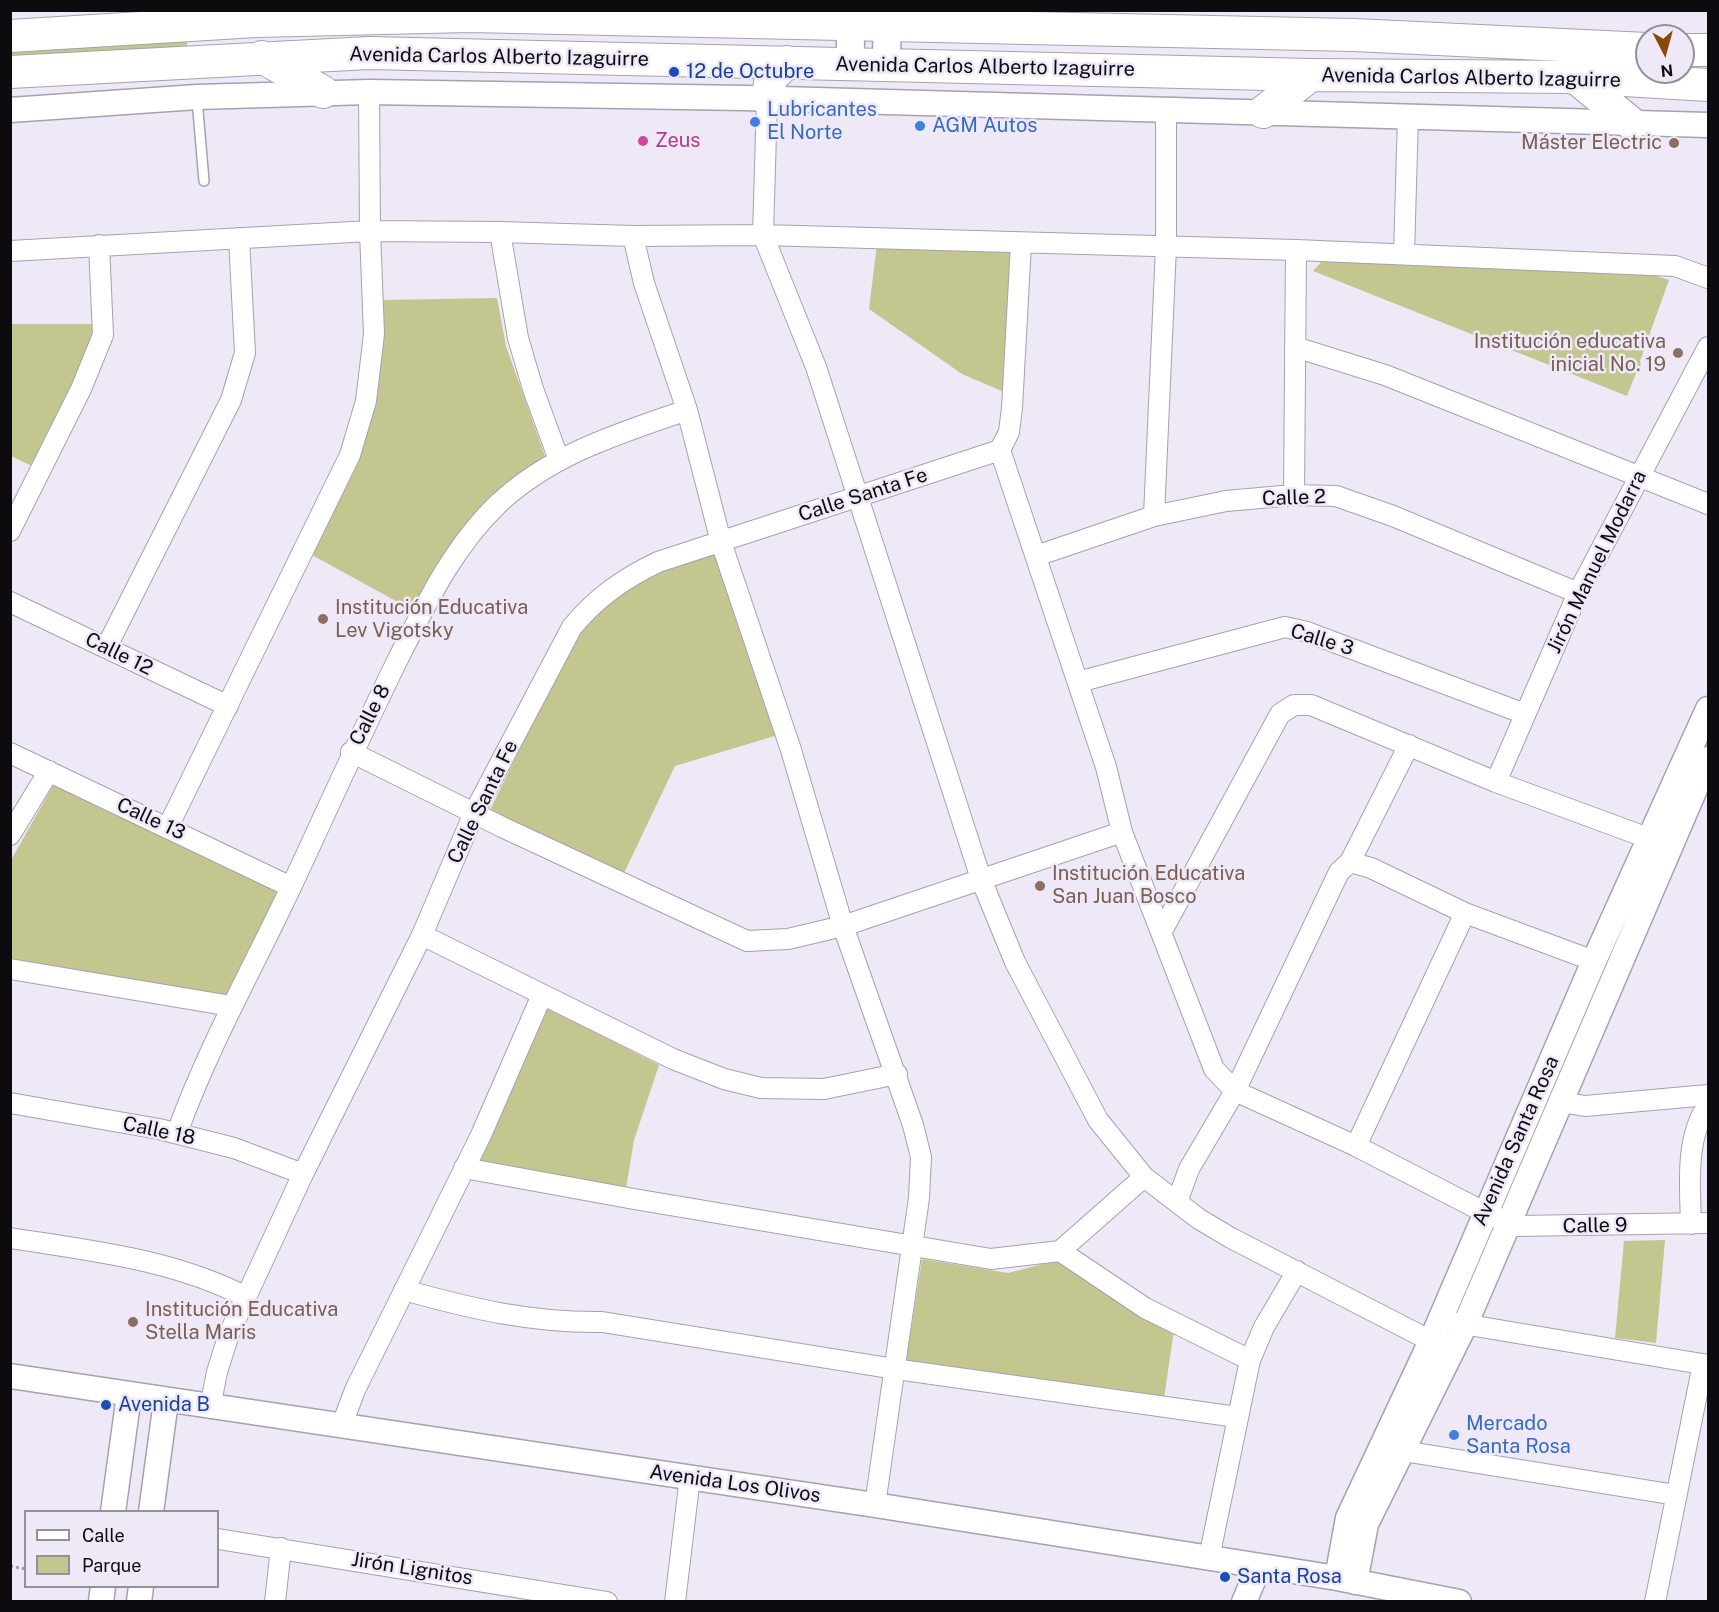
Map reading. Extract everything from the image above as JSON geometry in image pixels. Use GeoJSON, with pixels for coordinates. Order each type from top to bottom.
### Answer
{"type":"FeatureCollection","features":[{"type":"Feature","properties":{"kind":"main road"},"geometry":{"type":"LineString","coordinates":[[1307,10],[1354,35]]}},
{"type":"Feature","properties":{"kind":"main road","name":"Avenida Carlos Alberto Izaguirre"},"geometry":{"type":"LineString","coordinates":[[17,30],[202,24],[264,16],[888,18],[1354,35],[1635,48]]}},
{"type":"Feature","properties":{"kind":"main road"},"geometry":{"type":"LineString","coordinates":[[469,16],[460,29],[459,41],[470,57]]}},
{"type":"Feature","properties":{"kind":"main road"},"geometry":{"type":"LineString","coordinates":[[850,64],[851,18]]}},
{"type":"Feature","properties":{"kind":"main road"},"geometry":{"type":"LineString","coordinates":[[886,65],[888,18]]}},
{"type":"Feature","properties":{"kind":"main road"},"geometry":{"type":"LineString","coordinates":[[197,60],[207,48],[206,34],[202,24]]}},
{"type":"Feature","properties":{"kind":"main road","name":"Avenida Carlos Alberto Izaguirre"},"geometry":{"type":"LineString","coordinates":[[10,72],[197,60],[369,53],[1311,75],[1635,78]]}},
{"type":"Feature","properties":{"kind":"main road"},"geometry":{"type":"LineString","coordinates":[[262,57],[323,92]]}},
{"type":"Feature","properties":{"kind":"main road"},"geometry":{"type":"LineString","coordinates":[[767,99],[771,78],[787,62]]}},
{"type":"Feature","properties":{"kind":"main road"},"geometry":{"type":"LineString","coordinates":[[1263,112],[1311,75]]}},
{"type":"Feature","properties":{"kind":"main road"},"geometry":{"type":"LineString","coordinates":[[1575,77],[1631,123]]}},
{"type":"Feature","properties":{"kind":"street","name":"Avenida Carlos Alberto Izaguirre"},"geometry":{"type":"LineString","coordinates":[[10,110],[197,97],[369,92],[767,99],[1166,112],[1263,112],[1708,125]]}},
{"type":"Feature","properties":{"kind":"street"},"geometry":{"type":"LineString","coordinates":[[168,827],[350,454],[366,401],[374,334],[370,231],[369,92]]}},
{"type":"Feature","properties":{"kind":"street"},"geometry":{"type":"LineString","coordinates":[[767,99],[763,235],[816,367],[981,879],[1015,962],[1098,1120],[1144,1177],[1231,1238],[1297,1271],[1435,1330],[1465,1325],[1706,1364],[1676,1495],[1655,1602]]}},
{"type":"Feature","properties":{"kind":"street"},"geometry":{"type":"LineString","coordinates":[[1154,516],[1166,247],[1166,112]]}},
{"type":"Feature","properties":{"kind":"street"},"geometry":{"type":"LineString","coordinates":[[1404,254],[1408,116]]}},
{"type":"Feature","properties":{"kind":"street"},"geometry":{"type":"LineString","coordinates":[[10,251],[370,231],[633,236],[763,235],[1296,250],[1675,266],[1708,278]]}},
{"type":"Feature","properties":{"kind":"street"},"geometry":{"type":"LineString","coordinates":[[500,232],[518,338],[532,389],[559,460]]}},
{"type":"Feature","properties":{"kind":"street"},"geometry":{"type":"LineString","coordinates":[[633,236],[644,282],[687,410],[721,542],[791,750],[843,926],[897,1074],[921,1157],[913,1244],[875,1505]]}},
{"type":"Feature","properties":{"kind":"street"},"geometry":{"type":"LineString","coordinates":[[106,648],[231,400],[245,353],[239,238]]}},
{"type":"Feature","properties":{"kind":"street"},"geometry":{"type":"LineString","coordinates":[[1020,244],[1012,408],[1009,432],[1000,450],[1106,767],[1122,832],[1214,1069],[1235,1091]]}},
{"type":"Feature","properties":{"kind":"street"},"geometry":{"type":"LineString","coordinates":[[10,531],[81,389],[103,335],[99,245]]}},
{"type":"Feature","properties":{"kind":"street"},"geometry":{"type":"LineString","coordinates":[[1294,495],[1296,250]]}},
{"type":"Feature","properties":{"kind":"street"},"geometry":{"type":"LineString","coordinates":[[1295,346],[1385,375],[1708,504]]}},
{"type":"Feature","properties":{"kind":"street","name":"Jirón Manuel Modarra"},"geometry":{"type":"LineString","coordinates":[[1496,782],[1578,592],[1708,347]]}},
{"type":"Feature","properties":{"kind":"street","name":"Calle 8"},"geometry":{"type":"LineString","coordinates":[[177,1133],[193,1088],[291,886],[351,752],[425,606],[471,532],[499,503],[530,478],[559,460],[606,438],[687,410]]}},
{"type":"Feature","properties":{"kind":"street","name":"Calle Santa Fe"},"geometry":{"type":"LineString","coordinates":[[210,1408],[220,1362],[246,1298],[303,1174],[422,935],[474,813],[572,627],[613,585],[639,571],[1000,450]]}},
{"type":"Feature","properties":{"kind":"street","name":"Calle 2"},"geometry":{"type":"LineString","coordinates":[[1036,555],[1154,516],[1226,501],[1294,495],[1336,496],[1393,516],[1578,592]]}},
{"type":"Feature","properties":{"kind":"street","name":"Calle 12"},"geometry":{"type":"LineString","coordinates":[[10,602],[228,706]]}},
{"type":"Feature","properties":{"kind":"street","name":"Calle 3"},"geometry":{"type":"LineString","coordinates":[[1078,682],[1285,627],[1307,632],[1525,714]]}},
{"type":"Feature","properties":{"kind":"street"},"geometry":{"type":"LineString","coordinates":[[1162,931],[1280,714],[1294,705],[1311,705],[1496,782],[1648,838]]}},
{"type":"Feature","properties":{"kind":"street","name":"Avenida Santa Rosa"},"geometry":{"type":"LineString","coordinates":[[1346,1580],[1366,1524],[1465,1325],[1561,1102],[1704,750],[1708,709]]}},
{"type":"Feature","properties":{"kind":"street"},"geometry":{"type":"LineString","coordinates":[[1177,1202],[1189,1169],[1235,1091],[1339,872],[1350,862],[1409,745]]}},
{"type":"Feature","properties":{"kind":"street","name":"Avenida Santa Rosa"},"geometry":{"type":"LineString","coordinates":[[1346,1580],[1348,1518],[1435,1330],[1484,1212],[1648,838],[1704,750]]}},
{"type":"Feature","properties":{"kind":"street"},"geometry":{"type":"LineString","coordinates":[[351,752],[474,813],[747,941],[788,939],[843,926],[1122,832]]}},
{"type":"Feature","properties":{"kind":"street","name":"Calle 13"},"geometry":{"type":"LineString","coordinates":[[10,753],[291,886]]}},
{"type":"Feature","properties":{"kind":"street"},"geometry":{"type":"LineString","coordinates":[[10,836],[49,771]]}},
{"type":"Feature","properties":{"kind":"street"},"geometry":{"type":"LineString","coordinates":[[1350,862],[1371,868],[1465,913],[1594,961]]}},
{"type":"Feature","properties":{"kind":"street"},"geometry":{"type":"LineString","coordinates":[[1356,1146],[1465,913]]}},
{"type":"Feature","properties":{"kind":"street"},"geometry":{"type":"LineString","coordinates":[[422,935],[673,1059],[724,1079],[761,1088],[824,1089],[897,1074]]}},
{"type":"Feature","properties":{"kind":"street"},"geometry":{"type":"LineString","coordinates":[[10,969],[231,1006]]}},
{"type":"Feature","properties":{"kind":"street"},"geometry":{"type":"LineString","coordinates":[[341,1427],[355,1390],[464,1168],[542,994]]}},
{"type":"Feature","properties":{"kind":"street","name":"Calle 9"},"geometry":{"type":"LineString","coordinates":[[1235,1091],[1356,1146],[1509,1223],[1561,1227],[1700,1223]]}},
{"type":"Feature","properties":{"kind":"street"},"geometry":{"type":"LineString","coordinates":[[1561,1102],[1585,1106],[1708,1095]]}},
{"type":"Feature","properties":{"kind":"street","name":"Calle 18"},"geometry":{"type":"LineString","coordinates":[[10,1103],[177,1133],[234,1148],[303,1174]]}},
{"type":"Feature","properties":{"kind":"street"},"geometry":{"type":"LineString","coordinates":[[1700,1223],[1690,1175],[1698,1120],[1708,1106]]}},
{"type":"Feature","properties":{"kind":"street"},"geometry":{"type":"LineString","coordinates":[[464,1168],[991,1259],[1060,1251],[1144,1177]]}},
{"type":"Feature","properties":{"kind":"street"},"geometry":{"type":"LineString","coordinates":[[10,1238],[151,1261],[204,1279],[246,1298]]}},
{"type":"Feature","properties":{"kind":"street"},"geometry":{"type":"LineString","coordinates":[[1060,1251],[1144,1308],[1250,1360]]}},
{"type":"Feature","properties":{"kind":"street"},"geometry":{"type":"LineString","coordinates":[[1209,1558],[1250,1360],[1264,1327],[1297,1271]]}},
{"type":"Feature","properties":{"kind":"street"},"geometry":{"type":"LineString","coordinates":[[404,1290],[460,1306],[554,1322],[602,1322],[895,1369],[1237,1417]]}},
{"type":"Feature","properties":{"kind":"street","name":"Avenida Los Olivos"},"geometry":{"type":"LineString","coordinates":[[10,1376],[210,1408],[875,1505],[1346,1580],[1388,1596],[1459,1602]]}},
{"type":"Feature","properties":{"kind":"street"},"geometry":{"type":"LineString","coordinates":[[113,1510],[129,1395]]}},
{"type":"Feature","properties":{"kind":"street"},"geometry":{"type":"LineString","coordinates":[[151,1510],[166,1401]]}},
{"type":"Feature","properties":{"kind":"street"},"geometry":{"type":"LineString","coordinates":[[1403,1451],[1676,1495]]}},
{"type":"Feature","properties":{"kind":"street"},"geometry":{"type":"LineString","coordinates":[[675,1602],[690,1477]]}},
{"type":"Feature","properties":{"kind":"street","name":"Jirón Lignitos"},"geometry":{"type":"LineString","coordinates":[[219,1539],[607,1602]]}},
{"type":"Feature","properties":{"kind":"street"},"geometry":{"type":"LineString","coordinates":[[275,1602],[281,1548]]}},
{"type":"Feature","properties":{"kind":"street"},"geometry":{"type":"LineString","coordinates":[[1244,1602],[1259,1567]]}},
{"type":"Feature","properties":{"kind":"lane"},"geometry":{"type":"LineString","coordinates":[[197,97],[204,180]]}},
{"type":"Feature","properties":{"kind":"green space"},"geometry":{"type":"Polygon","coordinates":[[[187,35],[187,51],[11,61],[11,44],[187,35]]]}},
{"type":"Feature","properties":{"kind":"green space"},"geometry":{"type":"Polygon","coordinates":[[[877,244],[1011,251],[1004,392],[962,374],[869,309],[877,244]]]}},
{"type":"Feature","properties":{"kind":"green space"},"geometry":{"type":"Polygon","coordinates":[[[1323,260],[1650,274],[1669,280],[1640,361],[1641,368],[1638,368],[1627,396],[1313,271],[1323,260]]]}},
{"type":"Feature","properties":{"kind":"green space"},"geometry":{"type":"Polygon","coordinates":[[[497,298],[506,346],[546,459],[416,612],[312,555],[346,484],[367,429],[379,369],[383,300],[497,298]]]}},
{"type":"Feature","properties":{"kind":"green space"},"geometry":{"type":"Polygon","coordinates":[[[11,324],[94,324],[86,356],[34,467],[11,456],[11,324]]]}},
{"type":"Feature","properties":{"kind":"green space"},"geometry":{"type":"Polygon","coordinates":[[[718,551],[778,735],[675,766],[624,873],[489,812],[575,637],[590,619],[605,605],[639,582],[718,551]]]}},
{"type":"Feature","properties":{"kind":"green space"},"geometry":{"type":"Polygon","coordinates":[[[55,782],[281,892],[228,1000],[11,964],[11,860],[55,782]]]}},
{"type":"Feature","properties":{"kind":"green space"},"geometry":{"type":"Polygon","coordinates":[[[546,1007],[659,1065],[634,1140],[626,1188],[474,1161],[546,1007]]]}},
{"type":"Feature","properties":{"kind":"green space"},"geometry":{"type":"Polygon","coordinates":[[[1665,1240],[1656,1343],[1615,1338],[1624,1241],[1665,1240]]]}},
{"type":"Feature","properties":{"kind":"green space"},"geometry":{"type":"Polygon","coordinates":[[[922,1259],[1008,1273],[1059,1260],[1174,1330],[1164,1398],[906,1362],[922,1259]]]}},
{"type":"Feature","properties":{"kind":"place","name":"12 de Octubre"},"geometry":{"type":"Point","coordinates":[674,72]}},
{"type":"Feature","properties":{"kind":"place","name":"Lubricantes El Norte"},"geometry":{"type":"Point","coordinates":[755,122]}},
{"type":"Feature","properties":{"kind":"place","name":"AGM Autos"},"geometry":{"type":"Point","coordinates":[920,126]}},
{"type":"Feature","properties":{"kind":"place","name":"Zeus"},"geometry":{"type":"Point","coordinates":[643,141]}},
{"type":"Feature","properties":{"kind":"place","name":"Máster Electric"},"geometry":{"type":"Point","coordinates":[1674,143]}},
{"type":"Feature","properties":{"kind":"place","name":"Institución educativa inicial No. 19"},"geometry":{"type":"Point","coordinates":[1678,353]}},
{"type":"Feature","properties":{"kind":"place","name":"Institución Educativa Lev Vigotsky"},"geometry":{"type":"Point","coordinates":[323,619]}},
{"type":"Feature","properties":{"kind":"place","name":"Institución Educativa San Juan Bosco"},"geometry":{"type":"Point","coordinates":[1040,886]}},
{"type":"Feature","properties":{"kind":"place","name":"Institución Educativa Stella Maris"},"geometry":{"type":"Point","coordinates":[133,1322]}},
{"type":"Feature","properties":{"kind":"place","name":"Avenida B"},"geometry":{"type":"Point","coordinates":[106,1405]}},
{"type":"Feature","properties":{"kind":"place","name":"Mercado Santa Rosa"},"geometry":{"type":"Point","coordinates":[1454,1435]}},
{"type":"Feature","properties":{"kind":"place","name":"Santa Rosa"},"geometry":{"type":"Point","coordinates":[1225,1577]}}]}
